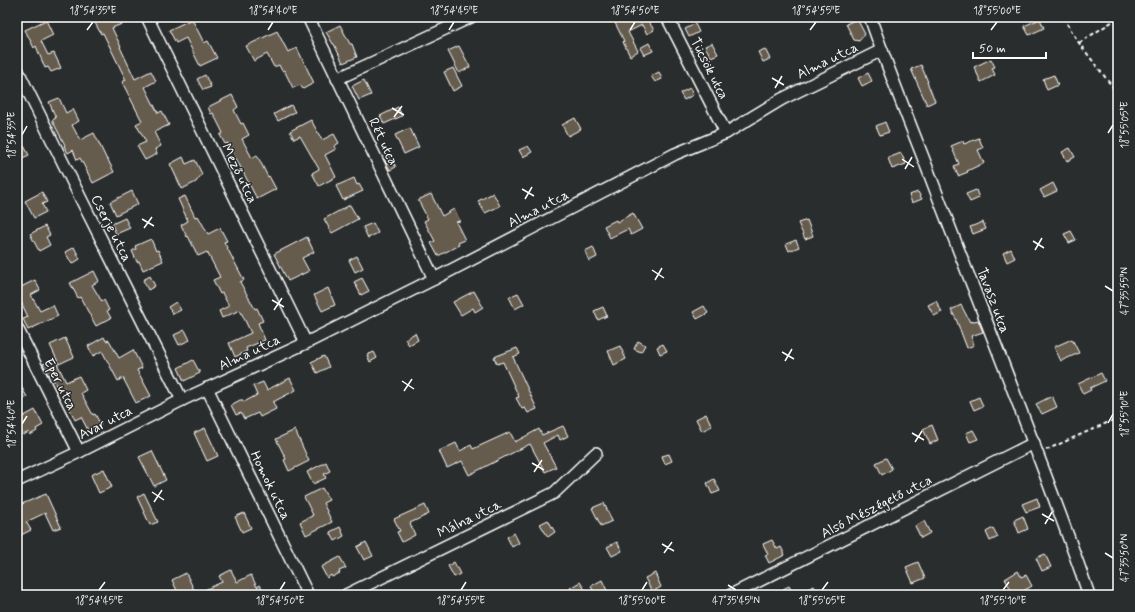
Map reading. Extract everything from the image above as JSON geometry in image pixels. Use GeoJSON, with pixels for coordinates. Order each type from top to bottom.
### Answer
{"type":"FeatureCollection","features":[{"type":"Feature","properties":{"kind":"street","name":"Mező utca"},"geometry":{"type":"LineString","coordinates":[[147,17],[306,343]]}},
{"type":"Feature","properties":{"kind":"street","name":"Rét utca"},"geometry":{"type":"LineString","coordinates":[[308,17],[434,278]]}},
{"type":"Feature","properties":{"kind":"street"},"geometry":{"type":"LineString","coordinates":[[337,79],[471,17]]}},
{"type":"Feature","properties":{"kind":"street","name":"Tücsök utca"},"geometry":{"type":"LineString","coordinates":[[667,17],[726,133]]}},
{"type":"Feature","properties":{"kind":"street","name":"Tavasz utca"},"geometry":{"type":"LineString","coordinates":[[870,17],[1072,545],[1089,595]]}},
{"type":"Feature","properties":{"kind":"street","name":"Alma utca"},"geometry":{"type":"LineString","coordinates":[[207,388],[306,343],[675,154],[726,133],[782,99],[882,50]]}},
{"type":"Feature","properties":{"kind":"street","name":"Cserje utca"},"geometry":{"type":"LineString","coordinates":[[17,69],[182,400]]}},
{"type":"Feature","properties":{"kind":"street","name":"Eper utca"},"geometry":{"type":"LineString","coordinates":[[17,328],[79,452]]}},
{"type":"Feature","properties":{"kind":"street","name":"Avar utca"},"geometry":{"type":"LineString","coordinates":[[17,481],[79,452],[207,388]]}},
{"type":"Feature","properties":{"kind":"street","name":"Homok utca"},"geometry":{"type":"LineString","coordinates":[[207,388],[308,595]]}},
{"type":"Feature","properties":{"kind":"street","name":"Alsó Mészégető utca"},"geometry":{"type":"LineString","coordinates":[[731,595],[1035,448]]}},
{"type":"Feature","properties":{"kind":"street","name":"Málna utca"},"geometry":{"type":"LineString","coordinates":[[346,595],[554,493],[596,453]]}},
{"type":"Feature","properties":{"kind":"path"},"geometry":{"type":"LineString","coordinates":[[1064,17],[1079,43],[1118,94]]}},
{"type":"Feature","properties":{"kind":"path"},"geometry":{"type":"LineString","coordinates":[[1079,43],[1118,18]]}},
{"type":"Feature","properties":{"kind":"path"},"geometry":{"type":"LineString","coordinates":[[1035,448],[1118,418]]}},
{"type":"Feature","properties":{"kind":"building"},"geometry":{"type":"Polygon","coordinates":[[[103,17],[121,17],[124,23],[112,28],[120,47],[135,79],[151,71],[156,81],[145,87],[158,113],[162,111],[169,125],[154,132],[161,146],[155,149],[157,154],[145,160],[137,146],[146,142],[136,124],[142,121],[122,82],[126,80],[103,33],[101,34],[94,21],[103,17]]]}},
{"type":"Feature","properties":{"kind":"building"},"geometry":{"type":"Polygon","coordinates":[[[612,17],[659,17],[649,22],[654,30],[647,34],[642,25],[628,32],[638,51],[630,56],[612,17]]]}},
{"type":"Feature","properties":{"kind":"building"},"geometry":{"type":"Polygon","coordinates":[[[192,19],[204,43],[208,41],[217,58],[200,66],[186,38],[176,43],[169,30],[192,19]]]}},
{"type":"Feature","properties":{"kind":"building"},"geometry":{"type":"Polygon","coordinates":[[[857,19],[865,34],[859,41],[854,40],[846,24],[857,19]]]}},
{"type":"Feature","properties":{"kind":"building"},"geometry":{"type":"Polygon","coordinates":[[[1040,19],[1044,28],[1029,35],[1024,26],[1040,19]]]}},
{"type":"Feature","properties":{"kind":"building"},"geometry":{"type":"Polygon","coordinates":[[[46,20],[53,35],[41,41],[48,55],[54,53],[61,68],[51,72],[48,67],[45,68],[36,46],[34,48],[25,30],[46,20]]]}},
{"type":"Feature","properties":{"kind":"building"},"geometry":{"type":"Polygon","coordinates":[[[695,24],[699,32],[689,37],[685,29],[695,24]]]}},
{"type":"Feature","properties":{"kind":"building"},"geometry":{"type":"Polygon","coordinates":[[[340,25],[350,44],[352,44],[357,57],[343,63],[334,44],[326,32],[340,25]]]}},
{"type":"Feature","properties":{"kind":"building"},"geometry":{"type":"Polygon","coordinates":[[[277,31],[288,52],[297,48],[314,83],[303,89],[300,85],[293,88],[284,70],[282,71],[279,65],[274,67],[267,54],[254,61],[246,46],[277,31]]]}},
{"type":"Feature","properties":{"kind":"building"},"geometry":{"type":"Polygon","coordinates":[[[649,43],[653,51],[644,55],[640,48],[649,43]]]}},
{"type":"Feature","properties":{"kind":"building"},"geometry":{"type":"Polygon","coordinates":[[[712,43],[718,54],[711,57],[705,46],[712,43]]]}},
{"type":"Feature","properties":{"kind":"building"},"geometry":{"type":"Polygon","coordinates":[[[459,46],[470,67],[459,73],[448,51],[459,46]]]}},
{"type":"Feature","properties":{"kind":"building"},"geometry":{"type":"Polygon","coordinates":[[[765,49],[770,59],[763,62],[758,52],[765,49]]]}},
{"type":"Feature","properties":{"kind":"building"},"geometry":{"type":"Polygon","coordinates":[[[991,59],[995,67],[992,68],[995,75],[981,82],[974,67],[991,59]]]}},
{"type":"Feature","properties":{"kind":"building"},"geometry":{"type":"Polygon","coordinates":[[[921,65],[935,101],[927,105],[911,69],[921,65]]]}},
{"type":"Feature","properties":{"kind":"building"},"geometry":{"type":"Polygon","coordinates":[[[453,68],[462,86],[453,91],[444,72],[453,68]]]}},
{"type":"Feature","properties":{"kind":"building"},"geometry":{"type":"Polygon","coordinates":[[[659,72],[662,79],[655,82],[651,76],[659,72]]]}},
{"type":"Feature","properties":{"kind":"building"},"geometry":{"type":"Polygon","coordinates":[[[868,73],[872,81],[862,86],[858,78],[868,73]]]}},
{"type":"Feature","properties":{"kind":"building"},"geometry":{"type":"Polygon","coordinates":[[[205,75],[211,87],[203,90],[197,79],[205,75]]]}},
{"type":"Feature","properties":{"kind":"building"},"geometry":{"type":"Polygon","coordinates":[[[1054,75],[1058,85],[1047,90],[1043,79],[1054,75]]]}},
{"type":"Feature","properties":{"kind":"building"},"geometry":{"type":"Polygon","coordinates":[[[364,80],[371,95],[359,100],[352,86],[364,80]]]}},
{"type":"Feature","properties":{"kind":"building"},"geometry":{"type":"Polygon","coordinates":[[[690,88],[693,95],[684,100],[680,93],[690,88]]]}},
{"type":"Feature","properties":{"kind":"building"},"geometry":{"type":"Polygon","coordinates":[[[232,95],[238,107],[234,110],[241,124],[243,123],[249,135],[242,139],[252,158],[257,155],[276,189],[257,199],[228,143],[225,144],[220,135],[223,133],[213,113],[211,114],[208,107],[232,95]]]}},
{"type":"Feature","properties":{"kind":"building"},"geometry":{"type":"Polygon","coordinates":[[[59,98],[66,113],[73,109],[79,121],[72,125],[80,140],[94,133],[114,172],[93,183],[80,158],[77,160],[73,150],[68,153],[52,120],[56,118],[49,102],[59,98]]]}},
{"type":"Feature","properties":{"kind":"building"},"geometry":{"type":"Polygon","coordinates":[[[291,105],[295,112],[278,121],[274,114],[291,105]]]}},
{"type":"Feature","properties":{"kind":"building"},"geometry":{"type":"Polygon","coordinates":[[[398,107],[402,116],[384,124],[380,116],[398,107]]]}},
{"type":"Feature","properties":{"kind":"building"},"geometry":{"type":"Polygon","coordinates":[[[575,118],[581,129],[568,136],[562,125],[575,118]]]}},
{"type":"Feature","properties":{"kind":"building"},"geometry":{"type":"Polygon","coordinates":[[[311,120],[322,140],[334,134],[339,143],[334,146],[336,149],[325,155],[336,177],[319,186],[312,173],[319,169],[300,136],[294,139],[290,131],[311,120]]]}},
{"type":"Feature","properties":{"kind":"building"},"geometry":{"type":"Polygon","coordinates":[[[885,122],[889,132],[880,135],[876,126],[885,122]]]}},
{"type":"Feature","properties":{"kind":"building"},"geometry":{"type":"Polygon","coordinates":[[[410,128],[419,147],[404,154],[395,135],[410,128]]]}},
{"type":"Feature","properties":{"kind":"building"},"geometry":{"type":"Polygon","coordinates":[[[979,138],[983,148],[978,150],[984,163],[958,176],[954,166],[959,164],[951,146],[963,141],[964,144],[979,138]]]}},
{"type":"Feature","properties":{"kind":"building"},"geometry":{"type":"Polygon","coordinates":[[[24,146],[29,155],[17,161],[17,150],[24,146]]]}},
{"type":"Feature","properties":{"kind":"building"},"geometry":{"type":"Polygon","coordinates":[[[528,146],[532,152],[523,157],[519,150],[528,146]]]}},
{"type":"Feature","properties":{"kind":"building"},"geometry":{"type":"Polygon","coordinates":[[[1070,148],[1075,157],[1067,161],[1062,152],[1070,148]]]}},
{"type":"Feature","properties":{"kind":"building"},"geometry":{"type":"Polygon","coordinates":[[[901,153],[906,164],[892,169],[888,158],[901,153]]]}},
{"type":"Feature","properties":{"kind":"building"},"geometry":{"type":"Polygon","coordinates":[[[390,156],[396,167],[390,170],[384,159],[390,156]]]}},
{"type":"Feature","properties":{"kind":"building"},"geometry":{"type":"Polygon","coordinates":[[[183,157],[186,164],[195,160],[202,174],[196,182],[182,189],[170,164],[183,157]]]}},
{"type":"Feature","properties":{"kind":"building"},"geometry":{"type":"Polygon","coordinates":[[[354,178],[357,185],[359,184],[363,191],[343,200],[336,186],[354,178]]]}},
{"type":"Feature","properties":{"kind":"building"},"geometry":{"type":"Polygon","coordinates":[[[1053,183],[1057,191],[1044,197],[1040,190],[1053,183]]]}},
{"type":"Feature","properties":{"kind":"building"},"geometry":{"type":"Polygon","coordinates":[[[976,190],[979,198],[970,202],[966,194],[976,190]]]}},
{"type":"Feature","properties":{"kind":"building"},"geometry":{"type":"Polygon","coordinates":[[[132,191],[138,204],[116,215],[110,202],[132,191]]]}},
{"type":"Feature","properties":{"kind":"building"},"geometry":{"type":"Polygon","coordinates":[[[42,192],[47,202],[42,204],[46,212],[34,218],[25,201],[42,192]]]}},
{"type":"Feature","properties":{"kind":"building"},"geometry":{"type":"Polygon","coordinates":[[[918,192],[922,199],[912,203],[909,195],[918,192]]]}},
{"type":"Feature","properties":{"kind":"building"},"geometry":{"type":"Polygon","coordinates":[[[493,193],[500,206],[485,213],[478,201],[493,193]]]}},
{"type":"Feature","properties":{"kind":"building"},"geometry":{"type":"Polygon","coordinates":[[[431,194],[442,216],[454,209],[460,221],[456,222],[465,240],[458,243],[459,245],[438,256],[431,243],[435,241],[424,221],[428,219],[418,200],[431,194]]]}},
{"type":"Feature","properties":{"kind":"building"},"geometry":{"type":"Polygon","coordinates":[[[185,196],[195,217],[198,216],[208,234],[220,228],[227,241],[224,242],[244,280],[240,282],[255,309],[257,308],[263,321],[258,323],[265,340],[246,348],[247,351],[235,357],[229,343],[251,333],[240,310],[222,318],[219,311],[229,306],[222,293],[220,294],[213,280],[220,277],[207,252],[198,256],[181,225],[188,221],[178,199],[185,196]]]}},
{"type":"Feature","properties":{"kind":"building"},"geometry":{"type":"Polygon","coordinates":[[[350,205],[358,219],[332,233],[324,219],[350,205]]]}},
{"type":"Feature","properties":{"kind":"building"},"geometry":{"type":"Polygon","coordinates":[[[633,213],[642,229],[631,235],[628,229],[610,238],[604,226],[616,220],[617,222],[633,213]]]}},
{"type":"Feature","properties":{"kind":"building"},"geometry":{"type":"Polygon","coordinates":[[[125,218],[130,228],[116,234],[112,224],[125,218]]]}},
{"type":"Feature","properties":{"kind":"building"},"geometry":{"type":"Polygon","coordinates":[[[807,220],[813,236],[805,239],[798,223],[807,220]]]}},
{"type":"Feature","properties":{"kind":"building"},"geometry":{"type":"Polygon","coordinates":[[[983,222],[986,229],[973,234],[970,227],[983,222]]]}},
{"type":"Feature","properties":{"kind":"building"},"geometry":{"type":"Polygon","coordinates":[[[373,223],[378,233],[368,238],[363,227],[373,223]]]}},
{"type":"Feature","properties":{"kind":"building"},"geometry":{"type":"Polygon","coordinates":[[[45,226],[50,235],[46,237],[50,245],[39,251],[30,234],[45,226]]]}},
{"type":"Feature","properties":{"kind":"building"},"geometry":{"type":"Polygon","coordinates":[[[1071,231],[1076,240],[1069,243],[1064,234],[1071,231]]]}},
{"type":"Feature","properties":{"kind":"building"},"geometry":{"type":"Polygon","coordinates":[[[307,237],[314,252],[302,258],[309,271],[288,281],[274,254],[307,237]]]}},
{"type":"Feature","properties":{"kind":"building"},"geometry":{"type":"Polygon","coordinates":[[[151,239],[156,251],[158,250],[163,261],[143,270],[132,251],[136,249],[135,246],[151,239]]]}},
{"type":"Feature","properties":{"kind":"building"},"geometry":{"type":"Polygon","coordinates":[[[796,240],[799,247],[789,251],[786,244],[796,240]]]}},
{"type":"Feature","properties":{"kind":"building"},"geometry":{"type":"Polygon","coordinates":[[[74,247],[80,259],[72,264],[65,252],[74,247]]]}},
{"type":"Feature","properties":{"kind":"building"},"geometry":{"type":"Polygon","coordinates":[[[593,247],[597,257],[589,261],[585,251],[593,247]]]}},
{"type":"Feature","properties":{"kind":"building"},"geometry":{"type":"Polygon","coordinates":[[[1011,249],[1015,258],[1007,262],[1003,253],[1011,249]]]}},
{"type":"Feature","properties":{"kind":"building"},"geometry":{"type":"Polygon","coordinates":[[[357,256],[363,268],[355,272],[349,260],[357,256]]]}},
{"type":"Feature","properties":{"kind":"building"},"geometry":{"type":"Polygon","coordinates":[[[94,271],[99,281],[92,285],[101,300],[104,300],[111,318],[96,326],[80,297],[78,298],[70,283],[94,271]]]}},
{"type":"Feature","properties":{"kind":"building"},"geometry":{"type":"Polygon","coordinates":[[[150,276],[155,286],[148,290],[143,280],[150,276]]]}},
{"type":"Feature","properties":{"kind":"building"},"geometry":{"type":"Polygon","coordinates":[[[362,278],[369,291],[361,295],[354,282],[362,278]]]}},
{"type":"Feature","properties":{"kind":"building"},"geometry":{"type":"Polygon","coordinates":[[[35,280],[40,290],[31,295],[40,311],[53,305],[58,316],[28,330],[23,319],[28,317],[21,302],[17,304],[17,289],[35,280]]]}},
{"type":"Feature","properties":{"kind":"building"},"geometry":{"type":"Polygon","coordinates":[[[328,288],[335,305],[322,311],[314,295],[328,288]]]}},
{"type":"Feature","properties":{"kind":"building"},"geometry":{"type":"Polygon","coordinates":[[[474,291],[483,307],[475,312],[473,308],[461,315],[453,302],[474,291]]]}},
{"type":"Feature","properties":{"kind":"building"},"geometry":{"type":"Polygon","coordinates":[[[518,293],[524,304],[515,309],[509,297],[518,293]]]}},
{"type":"Feature","properties":{"kind":"building"},"geometry":{"type":"Polygon","coordinates":[[[936,301],[942,312],[934,316],[928,305],[936,301]]]}},
{"type":"Feature","properties":{"kind":"building"},"geometry":{"type":"Polygon","coordinates":[[[176,302],[181,310],[173,314],[168,307],[176,302]]]}},
{"type":"Feature","properties":{"kind":"building"},"geometry":{"type":"Polygon","coordinates":[[[961,305],[970,322],[978,320],[983,332],[971,336],[974,345],[967,348],[951,310],[961,305]]]}},
{"type":"Feature","properties":{"kind":"building"},"geometry":{"type":"Polygon","coordinates":[[[704,306],[708,313],[697,319],[693,312],[704,306]]]}},
{"type":"Feature","properties":{"kind":"building"},"geometry":{"type":"Polygon","coordinates":[[[603,307],[607,316],[598,320],[594,311],[603,307]]]}},
{"type":"Feature","properties":{"kind":"building"},"geometry":{"type":"Polygon","coordinates":[[[185,330],[190,340],[179,345],[174,335],[185,330]]]}},
{"type":"Feature","properties":{"kind":"building"},"geometry":{"type":"Polygon","coordinates":[[[415,333],[418,340],[409,345],[405,339],[415,333]]]}},
{"type":"Feature","properties":{"kind":"building"},"geometry":{"type":"Polygon","coordinates":[[[104,337],[106,341],[109,340],[119,358],[133,350],[142,368],[137,370],[151,396],[136,403],[123,378],[118,381],[102,351],[93,356],[88,346],[104,337]]]}},
{"type":"Feature","properties":{"kind":"building"},"geometry":{"type":"Polygon","coordinates":[[[65,338],[74,357],[59,364],[50,345],[65,338]]]}},
{"type":"Feature","properties":{"kind":"building"},"geometry":{"type":"Polygon","coordinates":[[[1072,339],[1079,353],[1061,361],[1054,347],[1072,339]]]}},
{"type":"Feature","properties":{"kind":"building"},"geometry":{"type":"Polygon","coordinates":[[[638,341],[645,345],[641,352],[634,349],[638,341]]]}},
{"type":"Feature","properties":{"kind":"building"},"geometry":{"type":"Polygon","coordinates":[[[663,344],[667,351],[660,354],[657,347],[663,344]]]}},
{"type":"Feature","properties":{"kind":"building"},"geometry":{"type":"Polygon","coordinates":[[[620,346],[626,359],[614,365],[608,351],[620,346]]]}},
{"type":"Feature","properties":{"kind":"building"},"geometry":{"type":"Polygon","coordinates":[[[517,348],[520,354],[513,357],[537,409],[528,413],[525,408],[522,409],[516,398],[519,397],[503,362],[497,364],[494,357],[517,348]]]}},
{"type":"Feature","properties":{"kind":"building"},"geometry":{"type":"Polygon","coordinates":[[[374,352],[377,358],[370,362],[367,355],[374,352]]]}},
{"type":"Feature","properties":{"kind":"building"},"geometry":{"type":"Polygon","coordinates":[[[324,356],[329,367],[317,373],[311,362],[324,356]]]}},
{"type":"Feature","properties":{"kind":"building"},"geometry":{"type":"Polygon","coordinates":[[[55,359],[66,382],[79,376],[86,390],[81,393],[93,415],[95,414],[101,425],[89,432],[81,417],[75,420],[63,387],[58,390],[51,374],[48,375],[43,364],[55,359]]]}},
{"type":"Feature","properties":{"kind":"building"},"geometry":{"type":"Polygon","coordinates":[[[193,360],[200,373],[184,381],[178,368],[193,360]]]}},
{"type":"Feature","properties":{"kind":"building"},"geometry":{"type":"Polygon","coordinates":[[[1101,373],[1105,381],[1090,388],[1091,390],[1083,394],[1078,384],[1101,373]]]}},
{"type":"Feature","properties":{"kind":"building"},"geometry":{"type":"Polygon","coordinates":[[[290,378],[296,390],[273,402],[276,409],[260,417],[258,413],[244,419],[241,413],[236,415],[231,405],[240,400],[243,400],[244,402],[257,395],[253,386],[263,382],[267,390],[290,378]]]}},
{"type":"Feature","properties":{"kind":"building"},"geometry":{"type":"Polygon","coordinates":[[[17,379],[27,397],[17,402],[17,379]]]}},
{"type":"Feature","properties":{"kind":"building"},"geometry":{"type":"Polygon","coordinates":[[[1052,396],[1057,407],[1042,414],[1036,404],[1052,396]]]}},
{"type":"Feature","properties":{"kind":"building"},"geometry":{"type":"Polygon","coordinates":[[[979,397],[983,406],[974,410],[970,401],[979,397]]]}},
{"type":"Feature","properties":{"kind":"building"},"geometry":{"type":"Polygon","coordinates":[[[35,410],[43,425],[30,435],[29,432],[23,435],[17,425],[17,420],[35,410]]]}},
{"type":"Feature","properties":{"kind":"building"},"geometry":{"type":"Polygon","coordinates":[[[706,414],[712,426],[702,431],[696,419],[706,414]]]}},
{"type":"Feature","properties":{"kind":"building"},"geometry":{"type":"Polygon","coordinates":[[[932,425],[938,440],[930,444],[923,429],[932,425]]]}},
{"type":"Feature","properties":{"kind":"building"},"geometry":{"type":"Polygon","coordinates":[[[563,426],[568,436],[560,440],[558,435],[543,443],[556,467],[545,472],[530,444],[469,475],[462,461],[447,468],[439,451],[456,443],[460,451],[471,445],[473,449],[510,432],[515,442],[539,429],[542,435],[563,426]]]}},
{"type":"Feature","properties":{"kind":"building"},"geometry":{"type":"Polygon","coordinates":[[[205,428],[218,456],[207,461],[194,433],[205,428]]]}},
{"type":"Feature","properties":{"kind":"building"},"geometry":{"type":"Polygon","coordinates":[[[295,430],[309,461],[289,471],[284,460],[286,459],[276,439],[295,430]]]}},
{"type":"Feature","properties":{"kind":"building"},"geometry":{"type":"Polygon","coordinates":[[[973,430],[978,439],[970,442],[966,433],[973,430]]]}},
{"type":"Feature","properties":{"kind":"building"},"geometry":{"type":"Polygon","coordinates":[[[152,451],[166,480],[154,486],[139,457],[152,451]]]}},
{"type":"Feature","properties":{"kind":"building"},"geometry":{"type":"Polygon","coordinates":[[[669,454],[672,461],[665,464],[662,456],[669,454]]]}},
{"type":"Feature","properties":{"kind":"building"},"geometry":{"type":"Polygon","coordinates":[[[886,458],[892,469],[882,475],[876,463],[886,458]]]}},
{"type":"Feature","properties":{"kind":"building"},"geometry":{"type":"Polygon","coordinates":[[[326,462],[330,471],[324,474],[326,478],[313,484],[307,472],[326,462]]]}},
{"type":"Feature","properties":{"kind":"building"},"geometry":{"type":"Polygon","coordinates":[[[104,469],[112,487],[99,493],[91,475],[104,469]]]}},
{"type":"Feature","properties":{"kind":"building"},"geometry":{"type":"Polygon","coordinates":[[[714,479],[720,491],[712,494],[707,483],[714,479]]]}},
{"type":"Feature","properties":{"kind":"building"},"geometry":{"type":"Polygon","coordinates":[[[322,488],[329,500],[323,503],[332,522],[306,535],[300,522],[313,515],[304,497],[322,488]]]}},
{"type":"Feature","properties":{"kind":"building"},"geometry":{"type":"Polygon","coordinates":[[[144,493],[158,522],[150,525],[137,497],[144,493]]]}},
{"type":"Feature","properties":{"kind":"building"},"geometry":{"type":"Polygon","coordinates":[[[46,494],[61,527],[53,530],[45,513],[26,522],[31,530],[17,537],[17,506],[46,494]]]}},
{"type":"Feature","properties":{"kind":"building"},"geometry":{"type":"Polygon","coordinates":[[[1037,498],[1040,507],[1026,512],[1022,504],[1037,498]]]}},
{"type":"Feature","properties":{"kind":"building"},"geometry":{"type":"Polygon","coordinates":[[[604,503],[612,521],[601,526],[592,508],[604,503]]]}},
{"type":"Feature","properties":{"kind":"building"},"geometry":{"type":"Polygon","coordinates":[[[425,505],[429,514],[410,523],[415,535],[402,542],[397,532],[400,531],[394,519],[425,505]]]}},
{"type":"Feature","properties":{"kind":"building"},"geometry":{"type":"Polygon","coordinates":[[[244,513],[251,528],[242,532],[235,517],[244,513]]]}},
{"type":"Feature","properties":{"kind":"building"},"geometry":{"type":"Polygon","coordinates":[[[1023,516],[1028,529],[1019,533],[1014,520],[1023,516]]]}},
{"type":"Feature","properties":{"kind":"building"},"geometry":{"type":"Polygon","coordinates":[[[548,520],[555,532],[548,537],[540,524],[548,520]]]}},
{"type":"Feature","properties":{"kind":"building"},"geometry":{"type":"Polygon","coordinates":[[[924,521],[930,533],[921,538],[915,526],[924,521]]]}},
{"type":"Feature","properties":{"kind":"building"},"geometry":{"type":"Polygon","coordinates":[[[340,527],[344,536],[335,541],[330,532],[340,527]]]}},
{"type":"Feature","properties":{"kind":"building"},"geometry":{"type":"Polygon","coordinates":[[[993,528],[998,537],[990,541],[986,532],[993,528]]]}},
{"type":"Feature","properties":{"kind":"building"},"geometry":{"type":"Polygon","coordinates":[[[514,533],[519,543],[512,547],[507,537],[514,533]]]}},
{"type":"Feature","properties":{"kind":"building"},"geometry":{"type":"Polygon","coordinates":[[[772,540],[777,549],[781,547],[785,555],[769,563],[765,555],[768,554],[763,544],[772,540]]]}},
{"type":"Feature","properties":{"kind":"building"},"geometry":{"type":"Polygon","coordinates":[[[366,542],[373,556],[364,560],[357,547],[366,542]]]}},
{"type":"Feature","properties":{"kind":"building"},"geometry":{"type":"Polygon","coordinates":[[[617,542],[622,551],[612,556],[607,547],[617,542]]]}},
{"type":"Feature","properties":{"kind":"building"},"geometry":{"type":"Polygon","coordinates":[[[1045,554],[1051,567],[1042,571],[1036,558],[1045,554]]]}},
{"type":"Feature","properties":{"kind":"building"},"geometry":{"type":"Polygon","coordinates":[[[340,557],[346,568],[339,571],[340,573],[332,577],[331,575],[327,578],[321,567],[340,557]]]}},
{"type":"Feature","properties":{"kind":"building"},"geometry":{"type":"Polygon","coordinates":[[[454,562],[460,574],[454,577],[448,566],[454,562]]]}},
{"type":"Feature","properties":{"kind":"building"},"geometry":{"type":"Polygon","coordinates":[[[918,562],[925,578],[913,583],[906,567],[918,562]]]}},
{"type":"Feature","properties":{"kind":"building"},"geometry":{"type":"Polygon","coordinates":[[[231,570],[237,582],[251,575],[257,587],[260,585],[266,595],[179,595],[172,580],[186,573],[196,594],[222,582],[219,576],[231,570]]]}},
{"type":"Feature","properties":{"kind":"building"},"geometry":{"type":"Polygon","coordinates":[[[1018,571],[1021,577],[1026,575],[1032,586],[1014,595],[1005,579],[1018,571]]]}},
{"type":"Feature","properties":{"kind":"building"},"geometry":{"type":"Polygon","coordinates":[[[655,573],[661,587],[652,592],[645,578],[655,573]]]}},
{"type":"Feature","properties":{"kind":"building"},"geometry":{"type":"Polygon","coordinates":[[[602,580],[609,595],[595,595],[591,586],[602,580]]]}},
{"type":"Feature","properties":{"kind":"building"},"geometry":{"type":"Polygon","coordinates":[[[580,582],[585,590],[577,595],[574,595],[570,588],[580,582]]]}},
{"type":"Feature","properties":{"kind":"building"},"geometry":{"type":"Polygon","coordinates":[[[789,586],[794,595],[786,595],[783,589],[789,586]]]}},
{"type":"Feature","properties":{"kind":"building"},"geometry":{"type":"Polygon","coordinates":[[[814,586],[818,595],[796,595],[814,586]]]}}]}
